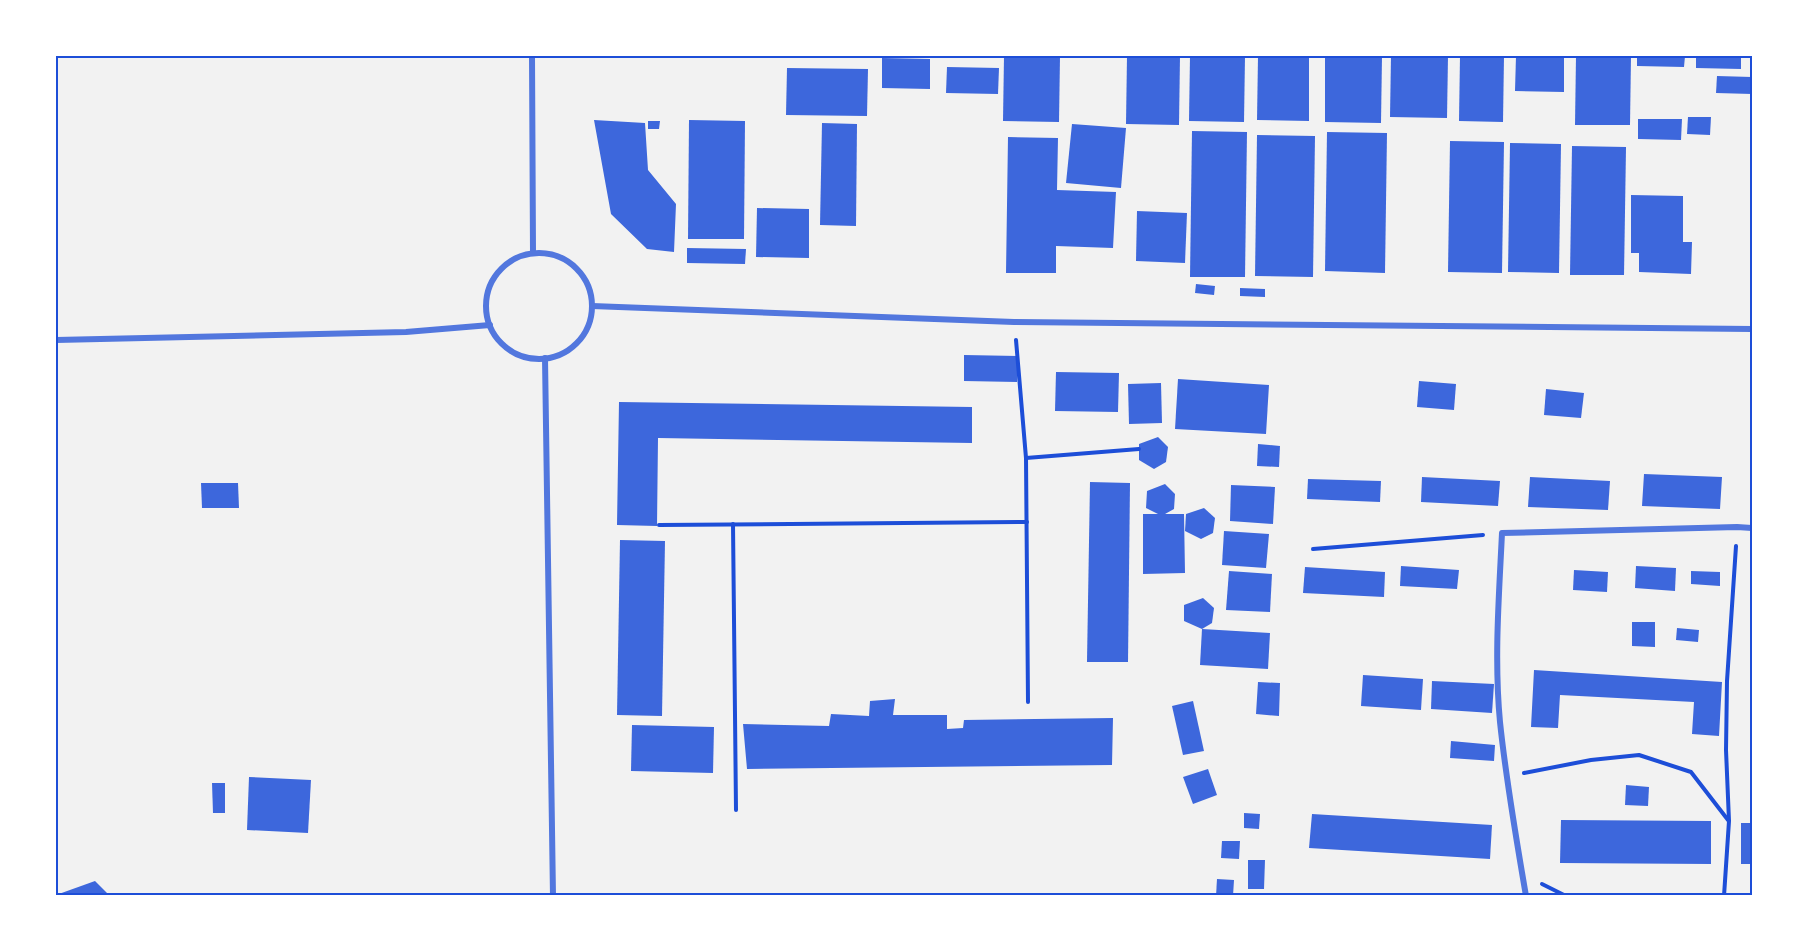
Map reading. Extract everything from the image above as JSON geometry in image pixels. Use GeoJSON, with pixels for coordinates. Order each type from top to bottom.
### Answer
{"type":"FeatureCollection","features":[{"type":"Feature","properties":{"kind":"street"},"geometry":{"type":"LineString","coordinates":[[532,56],[533,253]]}},
{"type":"Feature","properties":{"kind":"street"},"geometry":{"type":"LineString","coordinates":[[533,253],[562,258],[585,278],[591,291],[591,319],[586,331],[579,342],[558,356],[531,358],[506,347],[496,337],[486,312],[486,297],[490,284],[498,272],[507,263],[520,256],[533,253]]}},
{"type":"Feature","properties":{"kind":"street"},"geometry":{"type":"LineString","coordinates":[[592,306],[1014,322],[1752,329]]}},
{"type":"Feature","properties":{"kind":"street"},"geometry":{"type":"LineString","coordinates":[[56,340],[406,332],[490,325]]}},
{"type":"Feature","properties":{"kind":"street"},"geometry":{"type":"LineString","coordinates":[[545,358],[553,896]]}},
{"type":"Feature","properties":{"kind":"street"},"geometry":{"type":"LineString","coordinates":[[1526,896],[1500,720],[1497,640],[1502,533],[1752,528]]}},
{"type":"Feature","properties":{"kind":"path"},"geometry":{"type":"LineString","coordinates":[[1014,322],[1026,458],[1028,702]]}},
{"type":"Feature","properties":{"kind":"path"},"geometry":{"type":"LineString","coordinates":[[1026,458],[1139,449]]}},
{"type":"Feature","properties":{"kind":"path"},"geometry":{"type":"LineString","coordinates":[[659,525],[1027,522]]}},
{"type":"Feature","properties":{"kind":"path"},"geometry":{"type":"LineString","coordinates":[[733,524],[736,810]]}},
{"type":"Feature","properties":{"kind":"path"},"geometry":{"type":"LineString","coordinates":[[1724,896],[1729,821],[1726,750],[1727,681],[1737,527]]}},
{"type":"Feature","properties":{"kind":"path"},"geometry":{"type":"LineString","coordinates":[[1313,549],[1502,533]]}},
{"type":"Feature","properties":{"kind":"path"},"geometry":{"type":"LineString","coordinates":[[1507,776],[1591,760],[1639,755],[1691,772],[1729,821]]}},
{"type":"Feature","properties":{"kind":"building"},"geometry":{"type":"Polygon","coordinates":[[[1004,56],[1060,56],[1059,122],[1003,121],[1004,56]]]}},
{"type":"Feature","properties":{"kind":"building"},"geometry":{"type":"Polygon","coordinates":[[[1127,56],[1180,56],[1179,125],[1126,124],[1127,56]]]}},
{"type":"Feature","properties":{"kind":"building"},"geometry":{"type":"Polygon","coordinates":[[[1190,56],[1245,56],[1244,122],[1189,121],[1190,56]]]}},
{"type":"Feature","properties":{"kind":"building"},"geometry":{"type":"Polygon","coordinates":[[[1258,56],[1309,56],[1309,121],[1257,120],[1258,56]]]}},
{"type":"Feature","properties":{"kind":"building"},"geometry":{"type":"Polygon","coordinates":[[[1325,56],[1382,56],[1381,123],[1325,122],[1325,56]]]}},
{"type":"Feature","properties":{"kind":"building"},"geometry":{"type":"Polygon","coordinates":[[[1391,56],[1448,56],[1447,118],[1390,117],[1391,56]]]}},
{"type":"Feature","properties":{"kind":"building"},"geometry":{"type":"Polygon","coordinates":[[[1460,56],[1504,56],[1503,122],[1459,121],[1460,56]]]}},
{"type":"Feature","properties":{"kind":"building"},"geometry":{"type":"Polygon","coordinates":[[[1516,56],[1564,56],[1564,92],[1515,91],[1516,56]]]}},
{"type":"Feature","properties":{"kind":"building"},"geometry":{"type":"Polygon","coordinates":[[[1576,56],[1631,56],[1630,125],[1575,125],[1576,56]]]}},
{"type":"Feature","properties":{"kind":"building"},"geometry":{"type":"Polygon","coordinates":[[[1637,56],[1685,56],[1684,67],[1637,66],[1637,56]]]}},
{"type":"Feature","properties":{"kind":"building"},"geometry":{"type":"Polygon","coordinates":[[[1696,56],[1741,56],[1741,69],[1696,68],[1696,56]]]}},
{"type":"Feature","properties":{"kind":"building"},"geometry":{"type":"Polygon","coordinates":[[[882,58],[930,59],[930,89],[882,88],[882,58]]]}},
{"type":"Feature","properties":{"kind":"building"},"geometry":{"type":"Polygon","coordinates":[[[947,67],[999,68],[998,94],[946,93],[947,67]]]}},
{"type":"Feature","properties":{"kind":"building"},"geometry":{"type":"Polygon","coordinates":[[[787,68],[868,69],[867,116],[786,115],[787,68]]]}},
{"type":"Feature","properties":{"kind":"building"},"geometry":{"type":"Polygon","coordinates":[[[1717,76],[1752,77],[1752,94],[1716,93],[1717,76]]]}},
{"type":"Feature","properties":{"kind":"building"},"geometry":{"type":"Polygon","coordinates":[[[1688,117],[1711,117],[1710,135],[1687,134],[1688,117]]]}},
{"type":"Feature","properties":{"kind":"building"},"geometry":{"type":"Polygon","coordinates":[[[1638,119],[1682,119],[1681,140],[1638,139],[1638,119]]]}},
{"type":"Feature","properties":{"kind":"building"},"geometry":{"type":"Polygon","coordinates":[[[594,120],[645,123],[648,170],[676,204],[674,252],[647,249],[611,214],[594,120]]]}},
{"type":"Feature","properties":{"kind":"building"},"geometry":{"type":"Polygon","coordinates":[[[689,120],[745,121],[744,239],[688,239],[689,120]]]}},
{"type":"Feature","properties":{"kind":"building"},"geometry":{"type":"Polygon","coordinates":[[[648,121],[660,121],[659,129],[648,129],[648,121]]]}},
{"type":"Feature","properties":{"kind":"building"},"geometry":{"type":"Polygon","coordinates":[[[822,123],[857,124],[856,226],[820,225],[822,123]]]}},
{"type":"Feature","properties":{"kind":"building"},"geometry":{"type":"Polygon","coordinates":[[[1072,124],[1126,128],[1121,188],[1066,183],[1072,124]]]}},
{"type":"Feature","properties":{"kind":"building"},"geometry":{"type":"Polygon","coordinates":[[[1192,131],[1247,132],[1245,277],[1190,277],[1192,131]]]}},
{"type":"Feature","properties":{"kind":"building"},"geometry":{"type":"Polygon","coordinates":[[[1327,132],[1387,133],[1385,273],[1325,271],[1327,132]]]}},
{"type":"Feature","properties":{"kind":"building"},"geometry":{"type":"Polygon","coordinates":[[[1257,135],[1315,136],[1313,277],[1255,276],[1257,135]]]}},
{"type":"Feature","properties":{"kind":"building"},"geometry":{"type":"Polygon","coordinates":[[[1008,137],[1058,138],[1057,190],[1116,192],[1113,248],[1056,246],[1056,273],[1006,273],[1008,137]]]}},
{"type":"Feature","properties":{"kind":"building"},"geometry":{"type":"Polygon","coordinates":[[[1450,141],[1504,142],[1502,273],[1448,272],[1450,141]]]}},
{"type":"Feature","properties":{"kind":"building"},"geometry":{"type":"Polygon","coordinates":[[[1510,143],[1561,144],[1559,273],[1508,272],[1510,143]]]}},
{"type":"Feature","properties":{"kind":"building"},"geometry":{"type":"Polygon","coordinates":[[[1572,146],[1626,147],[1624,275],[1570,275],[1572,146]]]}},
{"type":"Feature","properties":{"kind":"building"},"geometry":{"type":"Polygon","coordinates":[[[1631,195],[1683,196],[1683,242],[1692,242],[1691,274],[1639,272],[1639,253],[1631,253],[1631,195]]]}},
{"type":"Feature","properties":{"kind":"building"},"geometry":{"type":"Polygon","coordinates":[[[757,208],[809,209],[809,258],[756,257],[757,208]]]}},
{"type":"Feature","properties":{"kind":"building"},"geometry":{"type":"Polygon","coordinates":[[[1137,211],[1187,213],[1185,263],[1136,261],[1137,211]]]}},
{"type":"Feature","properties":{"kind":"building"},"geometry":{"type":"Polygon","coordinates":[[[687,248],[746,249],[745,264],[687,263],[687,248]]]}},
{"type":"Feature","properties":{"kind":"building"},"geometry":{"type":"Polygon","coordinates":[[[1196,284],[1215,286],[1214,295],[1195,293],[1196,284]]]}},
{"type":"Feature","properties":{"kind":"building"},"geometry":{"type":"Polygon","coordinates":[[[1240,288],[1265,289],[1265,297],[1240,296],[1240,288]]]}},
{"type":"Feature","properties":{"kind":"building"},"geometry":{"type":"Polygon","coordinates":[[[964,355],[1018,356],[1017,382],[964,381],[964,355]]]}},
{"type":"Feature","properties":{"kind":"building"},"geometry":{"type":"Polygon","coordinates":[[[1056,372],[1119,373],[1118,412],[1055,411],[1056,372]]]}},
{"type":"Feature","properties":{"kind":"building"},"geometry":{"type":"Polygon","coordinates":[[[1178,379],[1269,385],[1266,434],[1175,429],[1178,379]]]}},
{"type":"Feature","properties":{"kind":"building"},"geometry":{"type":"Polygon","coordinates":[[[1419,381],[1456,384],[1454,410],[1417,407],[1419,381]]]}},
{"type":"Feature","properties":{"kind":"building"},"geometry":{"type":"Polygon","coordinates":[[[1161,383],[1162,423],[1129,424],[1128,384],[1161,383]]]}},
{"type":"Feature","properties":{"kind":"building"},"geometry":{"type":"Polygon","coordinates":[[[1546,389],[1584,393],[1581,418],[1544,415],[1546,389]]]}},
{"type":"Feature","properties":{"kind":"building"},"geometry":{"type":"Polygon","coordinates":[[[619,402],[972,407],[972,443],[658,438],[657,526],[617,525],[619,402]]]}},
{"type":"Feature","properties":{"kind":"building"},"geometry":{"type":"Polygon","coordinates":[[[1158,437],[1168,447],[1166,462],[1154,469],[1139,460],[1139,444],[1158,437]]]}},
{"type":"Feature","properties":{"kind":"building"},"geometry":{"type":"Polygon","coordinates":[[[1258,444],[1280,446],[1279,467],[1257,466],[1258,444]]]}},
{"type":"Feature","properties":{"kind":"building"},"geometry":{"type":"Polygon","coordinates":[[[1644,474],[1722,477],[1720,509],[1642,506],[1644,474]]]}},
{"type":"Feature","properties":{"kind":"building"},"geometry":{"type":"Polygon","coordinates":[[[1422,477],[1500,481],[1498,506],[1421,502],[1422,477]]]}},
{"type":"Feature","properties":{"kind":"building"},"geometry":{"type":"Polygon","coordinates":[[[1530,477],[1610,481],[1608,510],[1528,507],[1530,477]]]}},
{"type":"Feature","properties":{"kind":"building"},"geometry":{"type":"Polygon","coordinates":[[[1308,479],[1381,481],[1380,502],[1307,499],[1308,479]]]}},
{"type":"Feature","properties":{"kind":"building"},"geometry":{"type":"Polygon","coordinates":[[[1090,482],[1130,483],[1128,662],[1087,662],[1090,482]]]}},
{"type":"Feature","properties":{"kind":"building"},"geometry":{"type":"Polygon","coordinates":[[[201,483],[238,483],[239,508],[202,508],[201,483]]]}},
{"type":"Feature","properties":{"kind":"building"},"geometry":{"type":"Polygon","coordinates":[[[1165,484],[1175,494],[1174,509],[1165,514],[1184,514],[1185,573],[1143,574],[1143,514],[1158,514],[1146,508],[1147,491],[1165,484]]]}},
{"type":"Feature","properties":{"kind":"building"},"geometry":{"type":"Polygon","coordinates":[[[1231,485],[1275,487],[1273,524],[1230,521],[1231,485]]]}},
{"type":"Feature","properties":{"kind":"building"},"geometry":{"type":"Polygon","coordinates":[[[1204,508],[1215,518],[1213,533],[1201,539],[1185,531],[1186,514],[1204,508]]]}},
{"type":"Feature","properties":{"kind":"building"},"geometry":{"type":"Polygon","coordinates":[[[1224,531],[1269,534],[1266,568],[1222,565],[1224,531]]]}},
{"type":"Feature","properties":{"kind":"building"},"geometry":{"type":"Polygon","coordinates":[[[620,540],[665,541],[662,716],[617,715],[620,540]]]}},
{"type":"Feature","properties":{"kind":"building"},"geometry":{"type":"Polygon","coordinates":[[[1401,566],[1459,570],[1457,589],[1400,586],[1401,566]]]}},
{"type":"Feature","properties":{"kind":"building"},"geometry":{"type":"Polygon","coordinates":[[[1636,566],[1676,568],[1675,591],[1635,588],[1636,566]]]}},
{"type":"Feature","properties":{"kind":"building"},"geometry":{"type":"Polygon","coordinates":[[[1305,567],[1385,572],[1384,597],[1303,593],[1305,567]]]}},
{"type":"Feature","properties":{"kind":"building"},"geometry":{"type":"Polygon","coordinates":[[[1574,570],[1608,572],[1607,592],[1573,590],[1574,570]]]}},
{"type":"Feature","properties":{"kind":"building"},"geometry":{"type":"Polygon","coordinates":[[[1229,571],[1272,574],[1270,612],[1226,610],[1229,571]]]}},
{"type":"Feature","properties":{"kind":"building"},"geometry":{"type":"Polygon","coordinates":[[[1691,571],[1720,572],[1720,586],[1691,584],[1691,571]]]}},
{"type":"Feature","properties":{"kind":"building"},"geometry":{"type":"Polygon","coordinates":[[[1203,598],[1214,608],[1212,623],[1202,629],[1184,621],[1184,605],[1203,598]]]}},
{"type":"Feature","properties":{"kind":"building"},"geometry":{"type":"Polygon","coordinates":[[[1632,622],[1655,622],[1655,647],[1632,646],[1632,622]]]}},
{"type":"Feature","properties":{"kind":"building"},"geometry":{"type":"Polygon","coordinates":[[[1677,628],[1699,630],[1698,642],[1676,640],[1677,628]]]}},
{"type":"Feature","properties":{"kind":"building"},"geometry":{"type":"Polygon","coordinates":[[[1202,629],[1270,633],[1268,669],[1200,665],[1202,629]]]}},
{"type":"Feature","properties":{"kind":"building"},"geometry":{"type":"Polygon","coordinates":[[[1534,670],[1722,682],[1719,736],[1692,734],[1694,702],[1560,695],[1558,728],[1531,727],[1534,670]]]}},
{"type":"Feature","properties":{"kind":"building"},"geometry":{"type":"Polygon","coordinates":[[[1363,675],[1423,679],[1421,710],[1361,706],[1363,675]]]}},
{"type":"Feature","properties":{"kind":"building"},"geometry":{"type":"Polygon","coordinates":[[[1432,681],[1494,684],[1492,713],[1431,709],[1432,681]]]}},
{"type":"Feature","properties":{"kind":"building"},"geometry":{"type":"Polygon","coordinates":[[[1258,682],[1280,683],[1279,716],[1256,714],[1258,682]]]}},
{"type":"Feature","properties":{"kind":"building"},"geometry":{"type":"Polygon","coordinates":[[[895,699],[893,715],[947,715],[947,729],[963,728],[964,720],[1113,718],[1112,765],[747,769],[743,724],[829,726],[831,714],[869,716],[870,701],[895,699]]]}},
{"type":"Feature","properties":{"kind":"building"},"geometry":{"type":"Polygon","coordinates":[[[1193,701],[1204,751],[1183,755],[1172,706],[1193,701]]]}},
{"type":"Feature","properties":{"kind":"building"},"geometry":{"type":"Polygon","coordinates":[[[632,725],[714,727],[713,773],[631,771],[632,725]]]}},
{"type":"Feature","properties":{"kind":"building"},"geometry":{"type":"Polygon","coordinates":[[[1451,741],[1495,745],[1494,761],[1450,758],[1451,741]]]}},
{"type":"Feature","properties":{"kind":"building"},"geometry":{"type":"Polygon","coordinates":[[[1208,769],[1217,795],[1193,804],[1183,777],[1208,769]]]}},
{"type":"Feature","properties":{"kind":"building"},"geometry":{"type":"Polygon","coordinates":[[[249,777],[311,780],[308,833],[247,830],[249,777]]]}},
{"type":"Feature","properties":{"kind":"building"},"geometry":{"type":"Polygon","coordinates":[[[212,783],[225,783],[225,813],[213,813],[212,783]]]}},
{"type":"Feature","properties":{"kind":"building"},"geometry":{"type":"Polygon","coordinates":[[[1626,785],[1649,787],[1648,806],[1625,805],[1626,785]]]}},
{"type":"Feature","properties":{"kind":"building"},"geometry":{"type":"Polygon","coordinates":[[[1244,813],[1260,814],[1259,829],[1244,828],[1244,813]]]}},
{"type":"Feature","properties":{"kind":"building"},"geometry":{"type":"Polygon","coordinates":[[[1312,814],[1492,825],[1490,859],[1309,848],[1312,814]]]}},
{"type":"Feature","properties":{"kind":"building"},"geometry":{"type":"Polygon","coordinates":[[[1561,820],[1711,821],[1711,864],[1560,863],[1561,820]]]}},
{"type":"Feature","properties":{"kind":"building"},"geometry":{"type":"Polygon","coordinates":[[[1741,823],[1752,823],[1752,864],[1741,864],[1741,823]]]}},
{"type":"Feature","properties":{"kind":"building"},"geometry":{"type":"Polygon","coordinates":[[[1222,841],[1240,841],[1239,859],[1221,858],[1222,841]]]}},
{"type":"Feature","properties":{"kind":"building"},"geometry":{"type":"Polygon","coordinates":[[[1248,860],[1265,860],[1264,889],[1248,889],[1248,860]]]}},
{"type":"Feature","properties":{"kind":"building"},"geometry":{"type":"Polygon","coordinates":[[[1217,879],[1234,880],[1233,896],[1216,896],[1217,879]]]}},
{"type":"Feature","properties":{"kind":"building"},"geometry":{"type":"Polygon","coordinates":[[[95,881],[110,896],[56,896],[56,895],[95,881]]]}}]}
